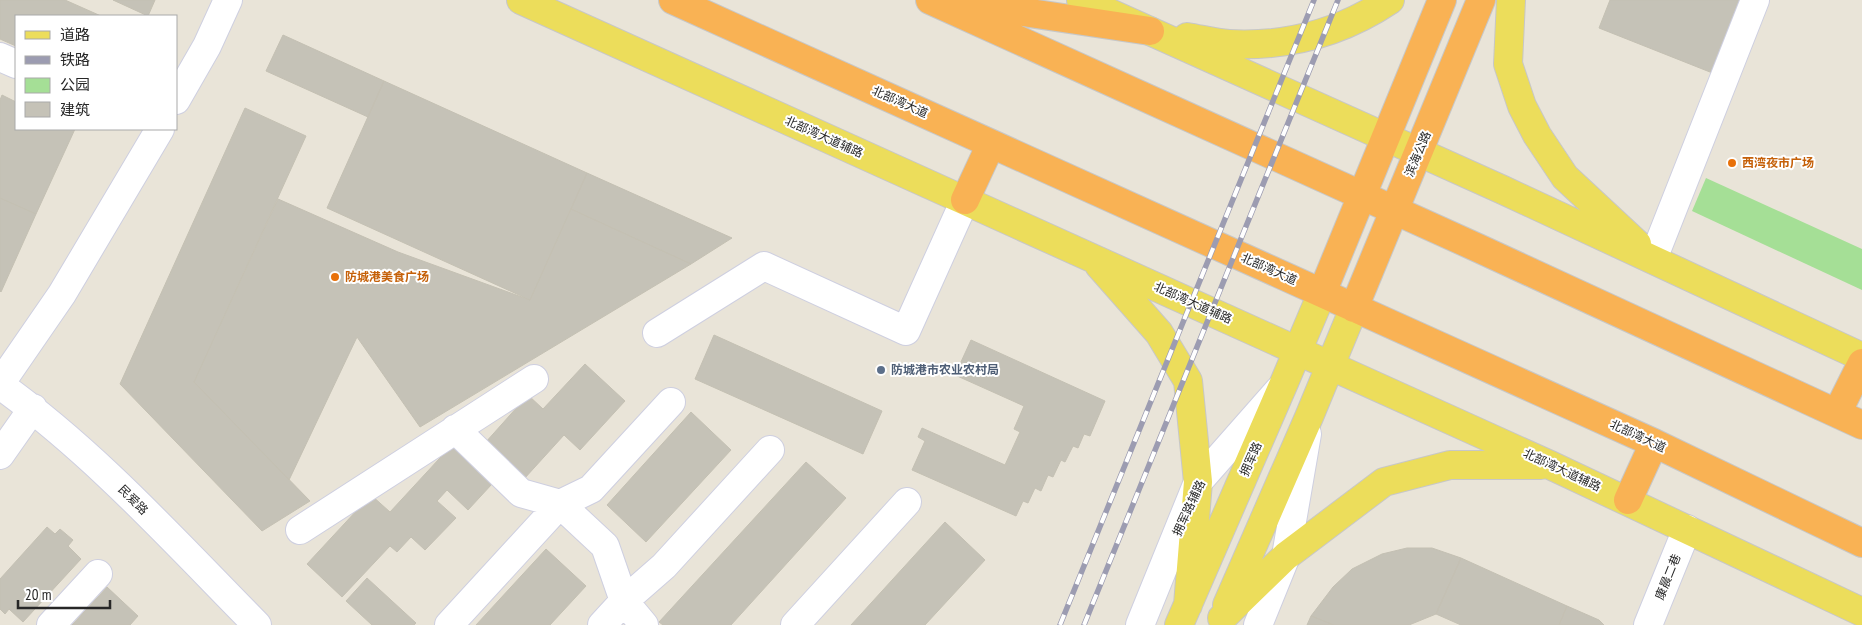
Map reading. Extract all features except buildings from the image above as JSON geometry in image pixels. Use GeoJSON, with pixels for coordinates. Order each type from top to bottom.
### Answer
{"type":"FeatureCollection","features":[{"type":"Feature","properties":{"kind":"highway","name":"北部湾大道"},"geometry":{"type":"LineString","coordinates":[[673,0],[1654,443],[1862,543]]}},
{"type":"Feature","properties":{"kind":"highway"},"geometry":{"type":"LineString","coordinates":[[930,0],[1395,210],[1862,425]]}},
{"type":"Feature","properties":{"kind":"highway"},"geometry":{"type":"LineString","coordinates":[[943,0],[1150,31]]}},
{"type":"Feature","properties":{"kind":"highway"},"geometry":{"type":"LineString","coordinates":[[1322,293],[1442,0]]}},
{"type":"Feature","properties":{"kind":"highway","name":"滨海公路"},"geometry":{"type":"LineString","coordinates":[[1354,308],[1482,0]]}},
{"type":"Feature","properties":{"kind":"highway"},"geometry":{"type":"LineString","coordinates":[[965,200],[991,144]]}},
{"type":"Feature","properties":{"kind":"highway"},"geometry":{"type":"LineString","coordinates":[[1837,413],[1862,363]]}},
{"type":"Feature","properties":{"kind":"highway"},"geometry":{"type":"LineString","coordinates":[[1628,500],[1654,443]]}},
{"type":"Feature","properties":{"kind":"main road","name":"北部湾大道辅路"},"geometry":{"type":"LineString","coordinates":[[521,0],[1550,464],[1862,612]]}},
{"type":"Feature","properties":{"kind":"main road"},"geometry":{"type":"LineString","coordinates":[[1081,0],[1653,259],[1862,357]]}},
{"type":"Feature","properties":{"kind":"main road"},"geometry":{"type":"LineString","coordinates":[[1150,31],[1228,44],[1280,43],[1322,34],[1368,15],[1390,0]]}},
{"type":"Feature","properties":{"kind":"main road"},"geometry":{"type":"LineString","coordinates":[[1511,0],[1508,64],[1522,106],[1537,135],[1565,177],[1653,259]]}},
{"type":"Feature","properties":{"kind":"main road"},"geometry":{"type":"LineString","coordinates":[[1094,258],[1159,333],[1188,381],[1198,482],[1183,615]]}},
{"type":"Feature","properties":{"kind":"main road","name":"拥军路"},"geometry":{"type":"LineString","coordinates":[[1183,615],[1322,293]]}},
{"type":"Feature","properties":{"kind":"main road"},"geometry":{"type":"LineString","coordinates":[[1220,621],[1331,366],[1354,308]]}},
{"type":"Feature","properties":{"kind":"main road"},"geometry":{"type":"LineString","coordinates":[[1220,621],[1286,556],[1384,482],[1450,465],[1550,464]]}},
{"type":"Feature","properties":{"kind":"street"},"geometry":{"type":"LineString","coordinates":[[178,97],[207,46],[228,0]]}},
{"type":"Feature","properties":{"kind":"street"},"geometry":{"type":"LineString","coordinates":[[1653,259],[1754,0]]}},
{"type":"Feature","properties":{"kind":"street"},"geometry":{"type":"LineString","coordinates":[[0,57],[15,64]]}},
{"type":"Feature","properties":{"kind":"street"},"geometry":{"type":"LineString","coordinates":[[0,384],[62,294],[159,130]]}},
{"type":"Feature","properties":{"kind":"street"},"geometry":{"type":"LineString","coordinates":[[657,333],[764,266],[906,331],[965,200]]}},
{"type":"Feature","properties":{"kind":"street"},"geometry":{"type":"LineString","coordinates":[[300,530],[534,379]]}},
{"type":"Feature","properties":{"kind":"street","name":"拥军路辅路"},"geometry":{"type":"LineString","coordinates":[[1140,625],[1198,482],[1284,383]]}},
{"type":"Feature","properties":{"kind":"street","name":"民爱路"},"geometry":{"type":"LineString","coordinates":[[0,384],[33,408],[99,466],[257,625]]}},
{"type":"Feature","properties":{"kind":"street"},"geometry":{"type":"LineString","coordinates":[[449,625],[560,504],[591,489],[671,402]]}},
{"type":"Feature","properties":{"kind":"street"},"geometry":{"type":"LineString","coordinates":[[0,455],[33,408]]}},
{"type":"Feature","properties":{"kind":"street"},"geometry":{"type":"LineString","coordinates":[[1258,625],[1286,556],[1309,417]]}},
{"type":"Feature","properties":{"kind":"street"},"geometry":{"type":"LineString","coordinates":[[455,429],[521,493],[560,504],[605,546],[624,601],[644,625]]}},
{"type":"Feature","properties":{"kind":"street"},"geometry":{"type":"LineString","coordinates":[[602,625],[624,601],[664,566],[770,450]]}},
{"type":"Feature","properties":{"kind":"street"},"geometry":{"type":"LineString","coordinates":[[795,625],[907,502]]}},
{"type":"Feature","properties":{"kind":"street","name":"康晨二巷"},"geometry":{"type":"LineString","coordinates":[[1648,625],[1687,529]]}},
{"type":"Feature","properties":{"kind":"street"},"geometry":{"type":"LineString","coordinates":[[51,625],[98,574]]}},
{"type":"Feature","properties":{"kind":"green space"},"geometry":{"type":"Polygon","coordinates":[[[1706,178],[1862,249],[1862,290],[1692,211],[1706,178]]]}},
{"type":"Feature","properties":{"kind":"railway"},"geometry":{"type":"LineString","coordinates":[[1060,625],[1314,0]]}},
{"type":"Feature","properties":{"kind":"railway"},"geometry":{"type":"LineString","coordinates":[[1084,625],[1338,0]]}},
{"type":"Feature","properties":{"kind":"place","name":"西湾夜市广场"},"geometry":{"type":"Point","coordinates":[1732,163]}},
{"type":"Feature","properties":{"kind":"place","name":"防城港美食广场"},"geometry":{"type":"Point","coordinates":[335,277]}},
{"type":"Feature","properties":{"kind":"place","name":"防城港市农业农村局"},"geometry":{"type":"Point","coordinates":[881,370]}}]}
